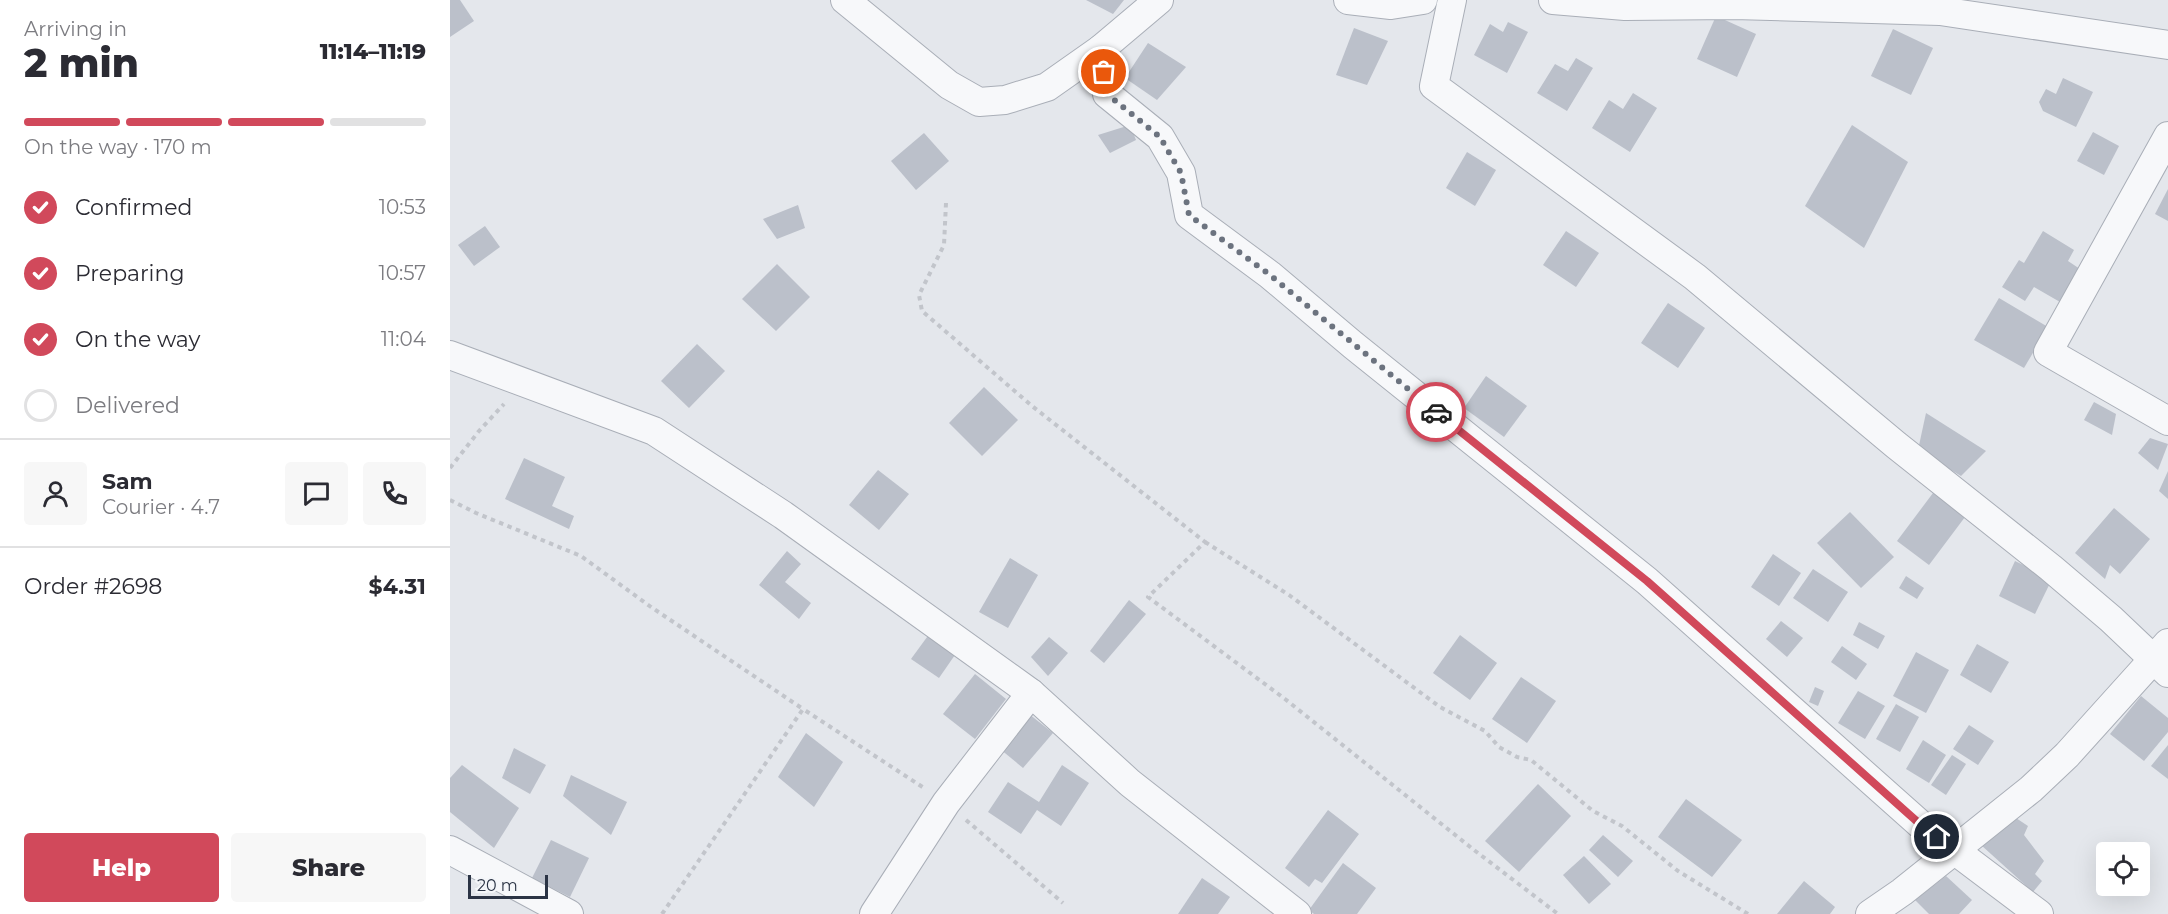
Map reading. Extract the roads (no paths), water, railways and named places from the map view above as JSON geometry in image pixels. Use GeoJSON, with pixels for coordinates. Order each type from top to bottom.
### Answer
{"type":"FeatureCollection","features":[{"type":"Feature","properties":{"kind":"street"},"geometry":{"type":"LineString","coordinates":[[845,0],[949,85],[979,102],[1005,100],[1047,87],[1101,49],[1159,0]]}},
{"type":"Feature","properties":{"kind":"street"},"geometry":{"type":"LineString","coordinates":[[1348,0],[1391,5],[1423,0]]}},
{"type":"Feature","properties":{"kind":"street"},"geometry":{"type":"LineString","coordinates":[[1452,0],[1434,86],[1695,277],[1896,445],[2163,658],[2031,789],[1902,892],[1870,914]]}},
{"type":"Feature","properties":{"kind":"street"},"geometry":{"type":"LineString","coordinates":[[1553,0],[1625,6],[1734,5],[1940,10],[2168,45]]}},
{"type":"Feature","properties":{"kind":"street"},"geometry":{"type":"LineString","coordinates":[[1101,49],[1107,94],[1160,137],[1181,173],[1189,215],[1270,275],[1353,345],[1647,581],[1921,825],[2039,914]]}},
{"type":"Feature","properties":{"kind":"street"},"geometry":{"type":"LineString","coordinates":[[2168,136],[2048,352],[2168,421]]}},
{"type":"Feature","properties":{"kind":"street"},"geometry":{"type":"LineString","coordinates":[[450,355],[654,431],[783,515],[1031,693],[1130,783],[1297,914]]}},
{"type":"Feature","properties":{"kind":"street"},"geometry":{"type":"LineString","coordinates":[[874,914],[946,803],[1031,693]]}},
{"type":"Feature","properties":{"kind":"street"},"geometry":{"type":"LineString","coordinates":[[450,850],[568,914]]}}]}
